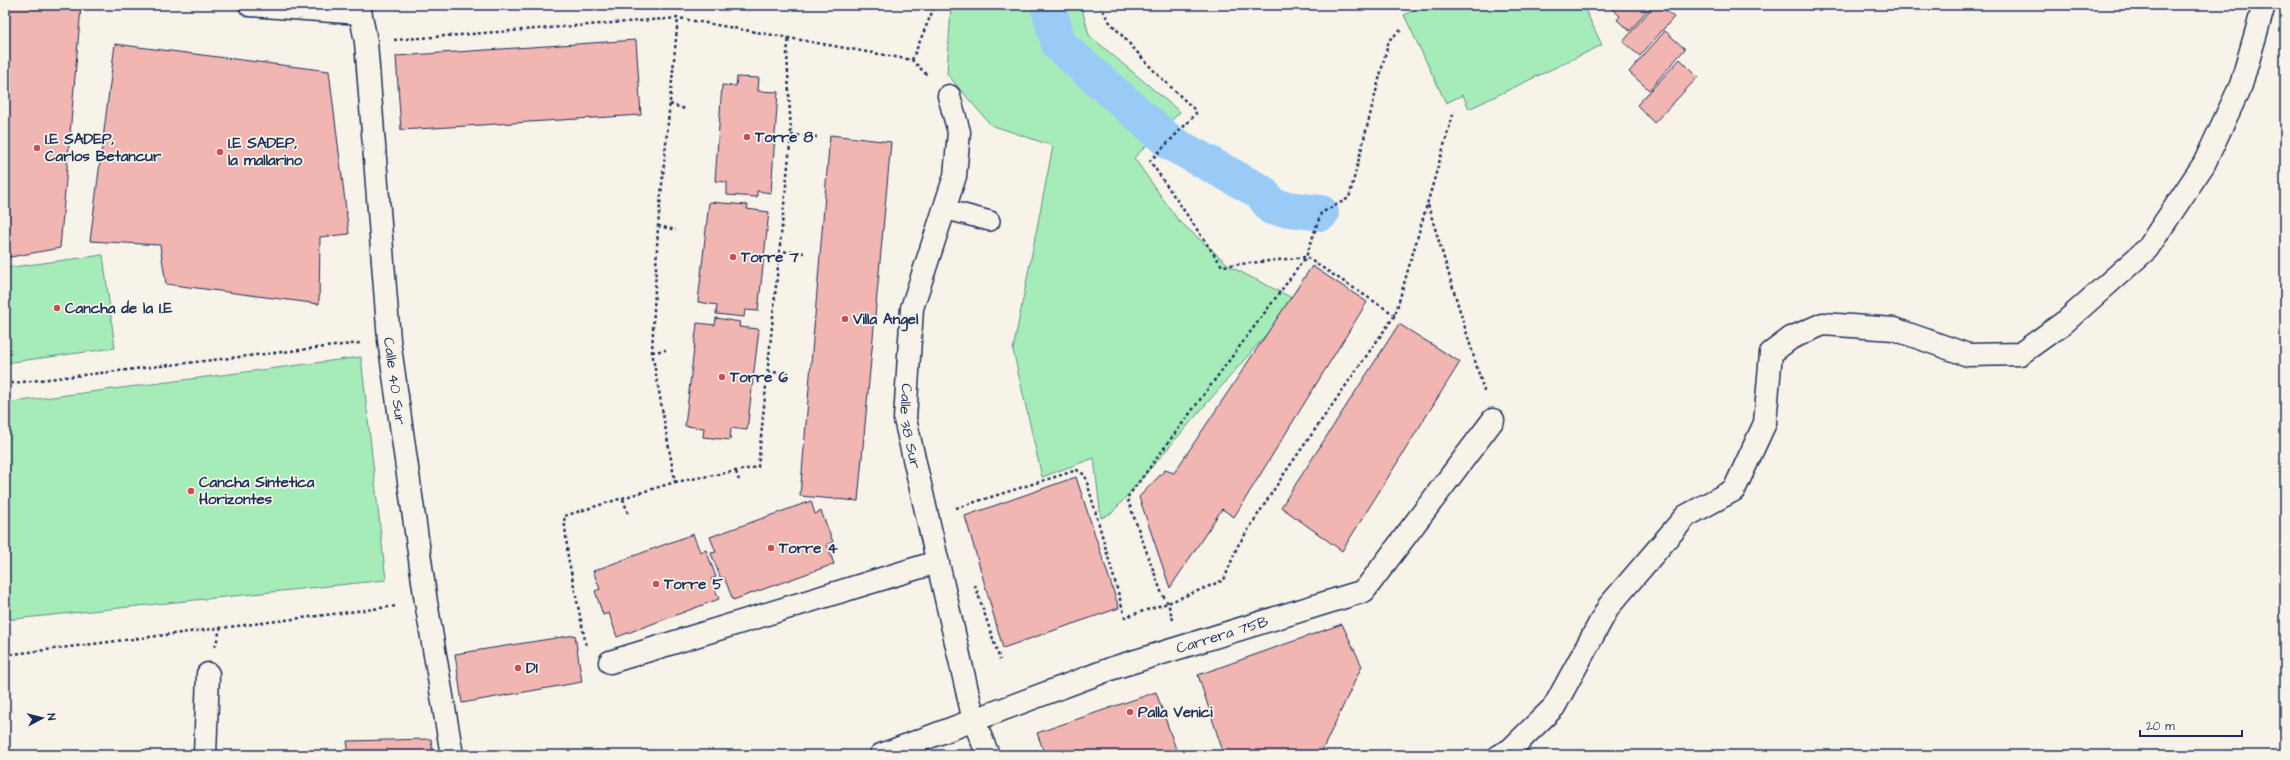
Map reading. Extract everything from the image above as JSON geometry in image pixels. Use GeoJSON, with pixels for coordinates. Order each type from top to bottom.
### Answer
{"type":"FeatureCollection","features":[{"type":"Feature","properties":{"kind":"street"},"geometry":{"type":"LineString","coordinates":[[250,5],[360,9]]}},
{"type":"Feature","properties":{"kind":"street"},"geometry":{"type":"LineString","coordinates":[[1500,755],[1510,750],[1554,707],[1609,606],[1686,516],[1734,490],[1765,423],[1771,353],[1791,338],[1823,324],[1894,329],[1968,355],[2020,354],[2054,329],[2147,249],[2204,164],[2240,85],[2264,5]]}},
{"type":"Feature","properties":{"kind":"street","name":"Calle 40 Sur"},"geometry":{"type":"LineString","coordinates":[[360,9],[366,42],[389,340],[426,602],[452,755]]}},
{"type":"Feature","properties":{"kind":"street","name":"Calle 38 Sur"},"geometry":{"type":"LineString","coordinates":[[949,96],[959,132],[955,176],[912,308],[905,419],[974,721],[988,755]]}},
{"type":"Feature","properties":{"kind":"street","name":"Carrera 75B"},"geometry":{"type":"LineString","coordinates":[[881,755],[1113,668],[1364,591],[1492,420]]}},
{"type":"Feature","properties":{"kind":"street"},"geometry":{"type":"LineString","coordinates":[[610,662],[937,562]]}},
{"type":"Feature","properties":{"kind":"street"},"geometry":{"type":"LineString","coordinates":[[205,755],[208,674]]}},
{"type":"Feature","properties":{"kind":"lane"},"geometry":{"type":"LineString","coordinates":[[944,209],[990,221]]}},
{"type":"Feature","properties":{"kind":"path"},"geometry":{"type":"LineString","coordinates":[[366,42],[678,18],[912,60],[935,5]]}},
{"type":"Feature","properties":{"kind":"path"},"geometry":{"type":"LineString","coordinates":[[1100,5],[1108,20],[1155,72],[1195,110],[1196,114],[1153,156],[1150,161],[1222,266],[1306,257],[1395,315]]}},
{"type":"Feature","properties":{"kind":"path"},"geometry":{"type":"LineString","coordinates":[[675,482],[652,352],[658,226],[678,18]]}},
{"type":"Feature","properties":{"kind":"path"},"geometry":{"type":"LineString","coordinates":[[1180,647],[1168,603],[1162,594],[1127,498],[1306,257],[1321,213],[1349,198],[1389,40],[1401,30]]}},
{"type":"Feature","properties":{"kind":"path"},"geometry":{"type":"LineString","coordinates":[[610,662],[590,666],[568,557],[564,516],[675,482],[758,467],[778,251],[791,135],[787,52],[789,38]]}},
{"type":"Feature","properties":{"kind":"path"},"geometry":{"type":"LineString","coordinates":[[670,104],[685,108]]}},
{"type":"Feature","properties":{"kind":"path"},"geometry":{"type":"LineString","coordinates":[[950,510],[1077,470],[1085,475],[1125,617],[1168,603],[1224,580],[1237,547],[1279,480],[1395,315],[1454,111]]}},
{"type":"Feature","properties":{"kind":"path"},"geometry":{"type":"LineString","coordinates":[[791,135],[817,137]]}},
{"type":"Feature","properties":{"kind":"path"},"geometry":{"type":"LineString","coordinates":[[1428,205],[1492,420]]}},
{"type":"Feature","properties":{"kind":"path"},"geometry":{"type":"LineString","coordinates":[[658,226],[676,230]]}},
{"type":"Feature","properties":{"kind":"path"},"geometry":{"type":"LineString","coordinates":[[778,251],[804,253]]}},
{"type":"Feature","properties":{"kind":"path"},"geometry":{"type":"LineString","coordinates":[[5,384],[389,340]]}},
{"type":"Feature","properties":{"kind":"path"},"geometry":{"type":"LineString","coordinates":[[652,352],[666,350]]}},
{"type":"Feature","properties":{"kind":"path"},"geometry":{"type":"LineString","coordinates":[[768,372],[790,372]]}},
{"type":"Feature","properties":{"kind":"path"},"geometry":{"type":"LineString","coordinates":[[736,472],[740,480]]}},
{"type":"Feature","properties":{"kind":"path"},"geometry":{"type":"LineString","coordinates":[[622,499],[628,513]]}},
{"type":"Feature","properties":{"kind":"path"},"geometry":{"type":"LineString","coordinates":[[972,578],[1000,660]]}},
{"type":"Feature","properties":{"kind":"path"},"geometry":{"type":"LineString","coordinates":[[5,655],[426,602]]}},
{"type":"Feature","properties":{"kind":"green space"},"geometry":{"type":"Polygon","coordinates":[[[951,5],[1081,5],[1089,35],[1180,112],[1134,158],[1178,220],[1231,267],[1296,300],[1112,513],[1101,518],[1094,458],[1042,477],[1013,350],[1053,146],[991,125],[947,74],[951,5]]]}},
{"type":"Feature","properties":{"kind":"green space"},"geometry":{"type":"Polygon","coordinates":[[[1424,5],[1583,5],[1602,45],[1469,109],[1463,95],[1446,103],[1404,15],[1424,5]]]}},
{"type":"Feature","properties":{"kind":"green space","name":"Cancha de la I.E"},"geometry":{"type":"Polygon","coordinates":[[[103,255],[115,348],[5,363],[5,268],[103,255]]]}},
{"type":"Feature","properties":{"kind":"green space","name":"Cancha Sintetica Horizontes"},"geometry":{"type":"Polygon","coordinates":[[[361,357],[386,580],[5,620],[5,403],[361,357]]]}},
{"type":"Feature","properties":{"kind":"building","name":"I.E SADEP, Carlos Betancur"},"geometry":{"type":"Polygon","coordinates":[[[5,5],[81,8],[60,248],[5,258],[5,5]]]}},
{"type":"Feature","properties":{"kind":"building"},"geometry":{"type":"Polygon","coordinates":[[[1651,5],[1630,31],[1617,20],[1620,16],[1609,6],[1651,5]]]}},
{"type":"Feature","properties":{"kind":"building"},"geometry":{"type":"Polygon","coordinates":[[[1654,5],[1659,5],[1674,17],[1640,56],[1623,42],[1654,5]]]}},
{"type":"Feature","properties":{"kind":"building"},"geometry":{"type":"Polygon","coordinates":[[[1665,31],[1685,49],[1649,90],[1629,72],[1665,31]]]}},
{"type":"Feature","properties":{"kind":"building"},"geometry":{"type":"Polygon","coordinates":[[[636,40],[641,115],[401,130],[396,56],[636,40]]]}},
{"type":"Feature","properties":{"kind":"building","name":"I.E SADEP, la mallarino"},"geometry":{"type":"Polygon","coordinates":[[[115,44],[329,71],[349,234],[320,237],[319,304],[166,284],[160,245],[90,241],[115,44]]]}},
{"type":"Feature","properties":{"kind":"building"},"geometry":{"type":"Polygon","coordinates":[[[1680,59],[1698,77],[1654,123],[1637,105],[1680,59]]]}},
{"type":"Feature","properties":{"kind":"building","name":"Torre 8"},"geometry":{"type":"Polygon","coordinates":[[[737,77],[759,78],[758,91],[778,92],[771,193],[757,191],[757,197],[727,195],[727,182],[715,181],[722,85],[736,86],[737,77]]]}},
{"type":"Feature","properties":{"kind":"building","name":"Villa Angel"},"geometry":{"type":"Polygon","coordinates":[[[830,135],[891,142],[858,501],[800,496],[830,135]]]}},
{"type":"Feature","properties":{"kind":"building","name":"Torre 7"},"geometry":{"type":"Polygon","coordinates":[[[709,202],[748,205],[747,209],[769,212],[758,311],[745,310],[744,317],[716,314],[717,305],[698,302],[709,202]]]}},
{"type":"Feature","properties":{"kind":"building"},"geometry":{"type":"Polygon","coordinates":[[[1312,266],[1367,302],[1234,517],[1222,509],[1170,588],[1139,497],[1165,470],[1174,473],[1312,266]]]}},
{"type":"Feature","properties":{"kind":"building","name":"Torre 6"},"geometry":{"type":"Polygon","coordinates":[[[716,318],[740,322],[739,327],[759,329],[747,430],[731,428],[730,440],[703,437],[704,428],[685,426],[697,323],[715,325],[716,318]]]}},
{"type":"Feature","properties":{"kind":"building"},"geometry":{"type":"Polygon","coordinates":[[[1399,324],[1460,362],[1342,551],[1281,507],[1399,324]]]}},
{"type":"Feature","properties":{"kind":"building"},"geometry":{"type":"Polygon","coordinates":[[[1076,477],[1119,608],[1003,648],[965,516],[1076,477]]]}},
{"type":"Feature","properties":{"kind":"building","name":"Torre 4"},"geometry":{"type":"Polygon","coordinates":[[[811,501],[815,514],[821,511],[833,542],[827,544],[834,564],[733,600],[724,577],[721,579],[711,553],[716,552],[710,537],[811,501]]]}},
{"type":"Feature","properties":{"kind":"building","name":"Torre 5"},"geometry":{"type":"Polygon","coordinates":[[[693,534],[700,552],[706,550],[716,577],[711,579],[719,599],[617,637],[609,613],[603,615],[595,591],[600,589],[593,571],[693,534]]]}},
{"type":"Feature","properties":{"kind":"building"},"geometry":{"type":"Polygon","coordinates":[[[1342,624],[1362,666],[1320,755],[1224,755],[1198,675],[1342,624]]]}},
{"type":"Feature","properties":{"kind":"building","name":"D1"},"geometry":{"type":"Polygon","coordinates":[[[575,635],[582,682],[462,703],[455,654],[575,635]]]}},
{"type":"Feature","properties":{"kind":"building","name":"Palla Venici"},"geometry":{"type":"Polygon","coordinates":[[[1156,692],[1178,755],[1045,755],[1037,733],[1156,692]]]}},
{"type":"Feature","properties":{"kind":"building"},"geometry":{"type":"Polygon","coordinates":[[[431,739],[433,755],[349,755],[347,741],[431,739]]]}},
{"type":"Feature","properties":{"kind":"waterway"},"geometry":{"type":"LineString","coordinates":[[1048,5],[1059,45],[1171,143],[1261,192],[1272,207],[1321,213]]}},
{"type":"Feature","properties":{"kind":"place","name":"Torre 8"},"geometry":{"type":"Point","coordinates":[747,137]}},
{"type":"Feature","properties":{"kind":"place","name":"I.E SADEP, Carlos Betancur"},"geometry":{"type":"Point","coordinates":[37,148]}},
{"type":"Feature","properties":{"kind":"place","name":"I.E SADEP, la mallarino"},"geometry":{"type":"Point","coordinates":[220,152]}},
{"type":"Feature","properties":{"kind":"place","name":"Torre 7"},"geometry":{"type":"Point","coordinates":[733,257]}},
{"type":"Feature","properties":{"kind":"place","name":"Cancha de la I.E"},"geometry":{"type":"Point","coordinates":[57,308]}},
{"type":"Feature","properties":{"kind":"place","name":"Villa Angel"},"geometry":{"type":"Point","coordinates":[845,319]}},
{"type":"Feature","properties":{"kind":"place","name":"Torre 6"},"geometry":{"type":"Point","coordinates":[722,377]}},
{"type":"Feature","properties":{"kind":"place","name":"Cancha Sintetica Horizontes"},"geometry":{"type":"Point","coordinates":[191,491]}},
{"type":"Feature","properties":{"kind":"place","name":"Torre 4"},"geometry":{"type":"Point","coordinates":[771,548]}},
{"type":"Feature","properties":{"kind":"place","name":"Torre 5"},"geometry":{"type":"Point","coordinates":[656,584]}},
{"type":"Feature","properties":{"kind":"place","name":"D1"},"geometry":{"type":"Point","coordinates":[518,668]}},
{"type":"Feature","properties":{"kind":"place","name":"Palla Venici"},"geometry":{"type":"Point","coordinates":[1130,712]}}]}
